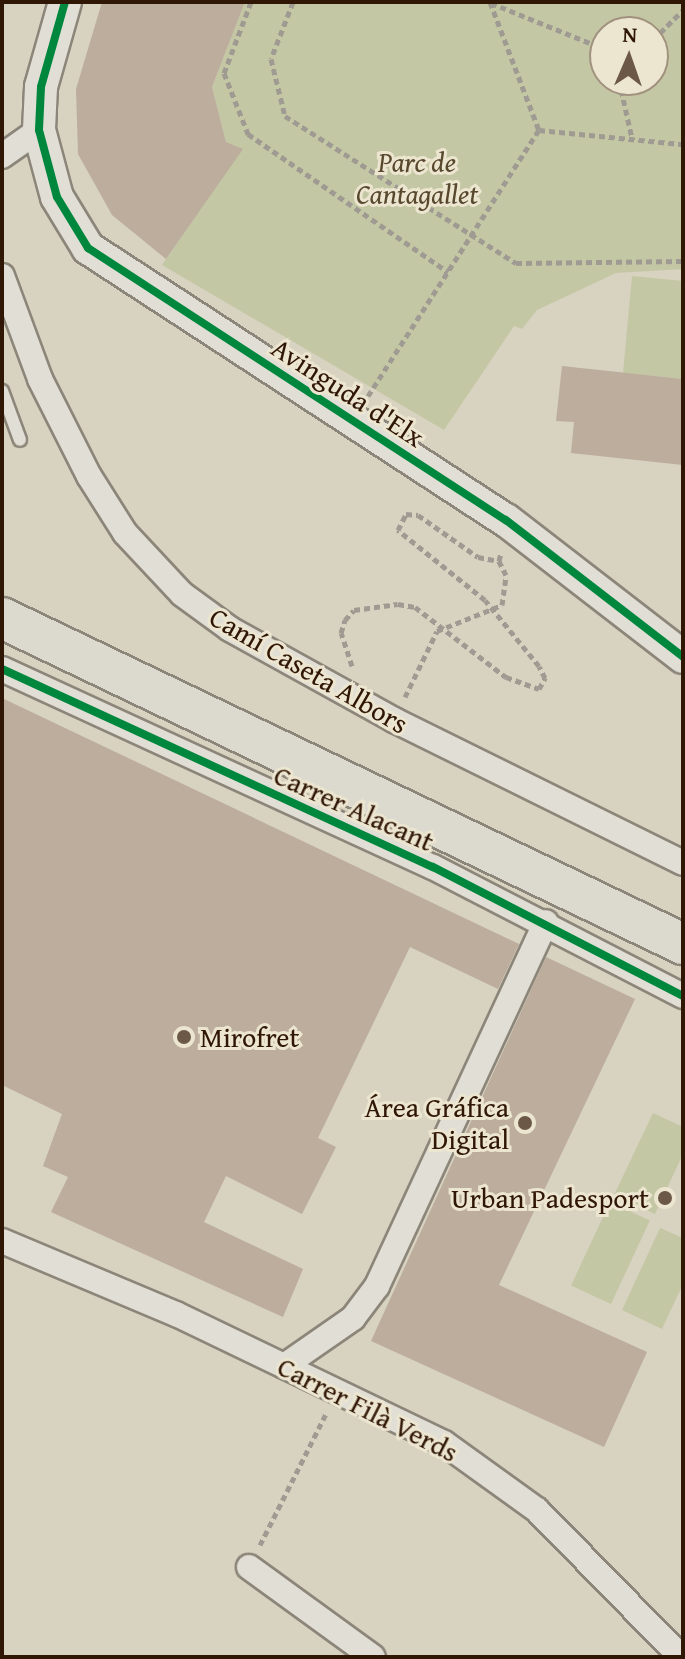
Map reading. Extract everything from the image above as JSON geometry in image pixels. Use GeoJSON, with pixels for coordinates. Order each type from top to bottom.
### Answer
{"type":"FeatureCollection","features":[{"type":"Feature","properties":{"kind":"main road","name":"Carrer Alacant"},"geometry":{"type":"LineString","coordinates":[[2,618],[683,944]]}},
{"type":"Feature","properties":{"kind":"street","name":"Avinguda d'Elx"},"geometry":{"type":"LineString","coordinates":[[65,2],[41,87],[39,130],[57,197],[88,248],[506,520],[683,657]]}},
{"type":"Feature","properties":{"kind":"street"},"geometry":{"type":"LineString","coordinates":[[2,156],[39,130]]}},
{"type":"Feature","properties":{"kind":"street","name":"Camí Caseta Albors"},"geometry":{"type":"LineString","coordinates":[[2,276],[40,379],[89,476],[125,533],[182,594],[230,629],[394,720],[683,863]]}},
{"type":"Feature","properties":{"kind":"street","name":"Carrer Alacant"},"geometry":{"type":"LineString","coordinates":[[2,669],[546,922],[683,996]]}},
{"type":"Feature","properties":{"kind":"street"},"geometry":{"type":"LineString","coordinates":[[284,1366],[353,1318],[377,1286],[546,922]]}},
{"type":"Feature","properties":{"kind":"street","name":"Carrer Filà Verds"},"geometry":{"type":"LineString","coordinates":[[2,1241],[284,1366],[444,1443],[537,1510],[681,1657]]}},
{"type":"Feature","properties":{"kind":"street"},"geometry":{"type":"LineString","coordinates":[[249,1567],[373,1657]]}},
{"type":"Feature","properties":{"kind":"lane"},"geometry":{"type":"LineString","coordinates":[[2,391],[20,440],[2,421]]}},
{"type":"Feature","properties":{"kind":"path"},"geometry":{"type":"LineString","coordinates":[[251,2],[224,73],[248,134],[448,272]]}},
{"type":"Feature","properties":{"kind":"path"},"geometry":{"type":"LineString","coordinates":[[293,2],[271,59],[285,116],[516,263],[683,261]]}},
{"type":"Feature","properties":{"kind":"path"},"geometry":{"type":"LineString","coordinates":[[490,2],[539,130]]}},
{"type":"Feature","properties":{"kind":"path"},"geometry":{"type":"LineString","coordinates":[[490,2],[589,42]]}},
{"type":"Feature","properties":{"kind":"path"},"geometry":{"type":"LineString","coordinates":[[623,96],[632,138]]}},
{"type":"Feature","properties":{"kind":"path"},"geometry":{"type":"LineString","coordinates":[[352,420],[539,130]]}},
{"type":"Feature","properties":{"kind":"path"},"geometry":{"type":"LineString","coordinates":[[539,130],[683,144]]}},
{"type":"Feature","properties":{"kind":"path"},"geometry":{"type":"LineString","coordinates":[[362,678],[341,633],[354,610],[415,607],[437,631],[506,677],[539,689],[545,678],[539,666],[488,609],[398,530],[406,514],[418,515],[478,557],[499,561]]}},
{"type":"Feature","properties":{"kind":"path"},"geometry":{"type":"LineString","coordinates":[[392,697],[403,702],[437,631],[502,605],[506,575],[499,561],[506,520]]}},
{"type":"Feature","properties":{"kind":"path"},"geometry":{"type":"LineString","coordinates":[[249,1567],[318,1428]]}},
{"type":"Feature","properties":{"kind":"green space","name":"Parc de Cantagallet"},"geometry":{"type":"Polygon","coordinates":[[[245,2],[683,2],[683,269],[616,273],[537,310],[522,329],[514,326],[444,430],[162,265],[242,149],[226,142],[212,87],[245,2]]]}},
{"type":"Feature","properties":{"kind":"green space"},"geometry":{"type":"Polygon","coordinates":[[[632,276],[683,281],[683,379],[623,373],[632,276]]]}},
{"type":"Feature","properties":{"kind":"green space"},"geometry":{"type":"Polygon","coordinates":[[[653,1113],[683,1127],[683,1154],[655,1214],[614,1195],[653,1113]]]}},
{"type":"Feature","properties":{"kind":"green space"},"geometry":{"type":"Polygon","coordinates":[[[610,1202],[650,1221],[611,1304],[571,1285],[610,1202]]]}},
{"type":"Feature","properties":{"kind":"green space"},"geometry":{"type":"Polygon","coordinates":[[[660,1228],[683,1238],[683,1284],[662,1329],[622,1310],[660,1228]]]}},
{"type":"Feature","properties":{"kind":"building"},"geometry":{"type":"Polygon","coordinates":[[[102,2],[245,2],[212,87],[226,142],[243,149],[166,259],[112,215],[78,154],[76,89],[102,2]]]}},
{"type":"Feature","properties":{"kind":"building"},"geometry":{"type":"Polygon","coordinates":[[[562,366],[683,379],[683,465],[571,453],[574,422],[556,421],[562,366]]]}},
{"type":"Feature","properties":{"kind":"building","name":"Mirofret"},"geometry":{"type":"Polygon","coordinates":[[[2,698],[519,944],[498,989],[410,947],[318,1138],[336,1147],[302,1214],[226,1176],[204,1222],[303,1269],[283,1317],[51,1212],[68,1177],[43,1166],[62,1114],[2,1085],[2,698]]]}},
{"type":"Feature","properties":{"kind":"building"},"geometry":{"type":"Polygon","coordinates":[[[546,957],[635,999],[499,1285],[647,1352],[604,1447],[371,1341],[546,957]]]}},
{"type":"Feature","properties":{"kind":"cycle path"},"geometry":{"type":"LineString","coordinates":[[65,2],[41,87],[39,130],[57,197],[88,248],[506,520],[683,657]]}},
{"type":"Feature","properties":{"kind":"cycle path"},"geometry":{"type":"LineString","coordinates":[[2,669],[433,867],[683,996]]}},
{"type":"Feature","properties":{"kind":"place","name":"Mirofret"},"geometry":{"type":"Point","coordinates":[184,1037]}},
{"type":"Feature","properties":{"kind":"place","name":"Área Gráfica Digital"},"geometry":{"type":"Point","coordinates":[525,1123]}},
{"type":"Feature","properties":{"kind":"place","name":"Urban Padesport"},"geometry":{"type":"Point","coordinates":[665,1198]}}]}
